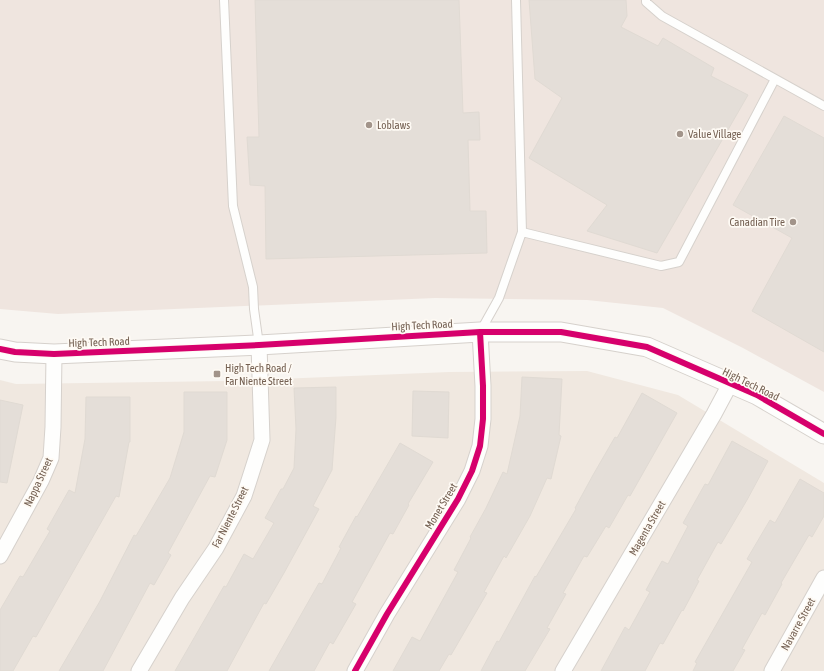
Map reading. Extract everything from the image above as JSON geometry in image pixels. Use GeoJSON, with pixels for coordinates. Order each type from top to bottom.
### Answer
{"type":"FeatureCollection","features":[{"type":"Feature","properties":{"kind":"street","name":"High Tech Road"},"geometry":{"type":"LineString","coordinates":[[0,349],[15,352],[54,354],[259,345],[480,332],[561,332],[647,347],[757,395],[824,434]]}},
{"type":"Feature","properties":{"kind":"street","name":"Monet Street"},"geometry":{"type":"LineString","coordinates":[[356,671],[387,614],[458,499],[472,471],[480,446],[483,419],[480,332]]}},
{"type":"Feature","properties":{"kind":"street","name":"Far Niente Street"},"geometry":{"type":"LineString","coordinates":[[139,671],[182,598],[216,548],[244,496],[262,440],[259,345]]}},
{"type":"Feature","properties":{"kind":"street","name":"Nappa Street"},"geometry":{"type":"LineString","coordinates":[[0,556],[41,481],[51,458],[54,354]]}},
{"type":"Feature","properties":{"kind":"street","name":"Magenta Street"},"geometry":{"type":"LineString","coordinates":[[563,671],[714,414],[730,384]]}},
{"type":"Feature","properties":{"kind":"street","name":"Navarre Street"},"geometry":{"type":"LineString","coordinates":[[772,671],[824,578]]}},
{"type":"Feature","properties":{"kind":"lane"},"geometry":{"type":"LineString","coordinates":[[224,0],[233,206],[253,287],[254,309],[259,345]]}},
{"type":"Feature","properties":{"kind":"lane"},"geometry":{"type":"LineString","coordinates":[[480,332],[499,298],[522,232],[516,0]]}},
{"type":"Feature","properties":{"kind":"lane"},"geometry":{"type":"LineString","coordinates":[[646,0],[646,2],[662,16],[824,106]]}},
{"type":"Feature","properties":{"kind":"lane"},"geometry":{"type":"LineString","coordinates":[[522,232],[661,266],[679,262],[775,79]]}},
{"type":"Feature","properties":{"kind":"shaded area"},"geometry":{"type":"Polygon","coordinates":[[[0,0],[824,0],[824,392],[743,348],[663,308],[587,300],[435,298],[58,314],[0,309],[0,0]]]}},
{"type":"Feature","properties":{"kind":"shaded area"},"geometry":{"type":"Polygon","coordinates":[[[587,371],[678,395],[824,483],[824,671],[0,671],[0,380],[16,384],[227,381],[449,372],[587,371]]]}},
{"type":"Feature","properties":{"kind":"building","name":"Loblaws"},"geometry":{"type":"Polygon","coordinates":[[[255,0],[459,0],[463,113],[479,112],[480,140],[468,140],[470,211],[486,211],[487,253],[266,259],[265,186],[250,185],[247,137],[259,137],[255,0]]]}},
{"type":"Feature","properties":{"kind":"building"},"geometry":{"type":"Polygon","coordinates":[[[529,0],[626,0],[627,16],[621,27],[658,46],[663,38],[714,68],[711,76],[748,95],[657,253],[587,231],[607,205],[529,158],[562,98],[535,79],[529,0]]]}},
{"type":"Feature","properties":{"kind":"building","name":"Canadian Tire"},"geometry":{"type":"Polygon","coordinates":[[[784,116],[824,138],[824,352],[752,311],[792,238],[733,205],[784,116]]]}},
{"type":"Feature","properties":{"kind":"building"},"geometry":{"type":"Polygon","coordinates":[[[522,377],[562,379],[559,435],[561,436],[551,479],[547,478],[530,516],[506,558],[504,556],[484,592],[487,593],[451,655],[449,654],[439,671],[393,671],[412,637],[420,641],[458,572],[454,570],[503,472],[507,474],[520,416],[522,377]]]}},
{"type":"Feature","properties":{"kind":"building"},"geometry":{"type":"Polygon","coordinates":[[[336,387],[336,417],[332,470],[313,506],[319,509],[284,573],[266,604],[264,603],[227,671],[175,671],[224,586],[226,587],[244,554],[253,559],[274,523],[265,518],[294,468],[296,429],[294,388],[336,387]]]}},
{"type":"Feature","properties":{"kind":"building"},"geometry":{"type":"Polygon","coordinates":[[[413,391],[449,392],[448,438],[412,436],[413,391]]]}},
{"type":"Feature","properties":{"kind":"building"},"geometry":{"type":"Polygon","coordinates":[[[184,392],[227,392],[227,440],[215,477],[210,476],[168,553],[171,555],[154,585],[150,583],[103,671],[59,671],[100,601],[134,535],[136,536],[170,478],[184,432],[184,392]]]}},
{"type":"Feature","properties":{"kind":"building"},"geometry":{"type":"Polygon","coordinates":[[[642,393],[677,413],[630,496],[628,495],[609,528],[606,526],[587,557],[584,556],[563,593],[566,594],[547,628],[550,629],[525,671],[481,671],[497,641],[499,642],[535,576],[536,577],[576,509],[575,508],[615,437],[617,438],[642,393]]]}},
{"type":"Feature","properties":{"kind":"building"},"geometry":{"type":"Polygon","coordinates":[[[86,397],[130,397],[130,442],[119,497],[116,496],[36,637],[33,636],[13,671],[0,671],[0,610],[20,576],[23,577],[50,531],[47,529],[69,490],[75,493],[85,439],[86,397]]]}},
{"type":"Feature","properties":{"kind":"building"},"geometry":{"type":"Polygon","coordinates":[[[0,400],[23,405],[7,483],[0,482],[0,400]]]}},
{"type":"Feature","properties":{"kind":"building"},"geometry":{"type":"Polygon","coordinates":[[[732,441],[768,461],[747,500],[721,544],[718,542],[697,580],[699,581],[683,611],[682,610],[663,644],[660,643],[645,671],[601,671],[625,627],[629,630],[650,592],[646,590],[662,561],[668,564],[688,526],[683,523],[705,484],[708,485],[732,441]]]}},
{"type":"Feature","properties":{"kind":"building"},"geometry":{"type":"Polygon","coordinates":[[[400,443],[433,462],[408,504],[409,505],[393,534],[390,533],[352,602],[356,604],[333,644],[330,642],[314,671],[269,671],[319,583],[322,584],[341,548],[339,547],[356,516],[357,517],[400,443]]]}},
{"type":"Feature","properties":{"kind":"building"},"geometry":{"type":"Polygon","coordinates":[[[800,479],[824,493],[824,516],[812,537],[809,535],[781,583],[782,584],[765,615],[762,613],[742,649],[745,650],[733,671],[693,671],[697,663],[695,662],[752,562],[747,559],[770,520],[775,523],[800,479]]]}},
{"type":"Feature","properties":{"kind":"cycle path"},"geometry":{"type":"LineString","coordinates":[[0,349],[15,352],[54,354],[259,345],[480,332],[561,332],[647,347],[757,395],[824,434]]}},
{"type":"Feature","properties":{"kind":"cycle path"},"geometry":{"type":"LineString","coordinates":[[355,671],[387,614],[458,499],[472,471],[480,446],[483,419],[480,332]]}},
{"type":"Feature","properties":{"kind":"place","name":"Loblaws"},"geometry":{"type":"Point","coordinates":[369,125]}},
{"type":"Feature","properties":{"kind":"place","name":"Value Village"},"geometry":{"type":"Point","coordinates":[680,134]}},
{"type":"Feature","properties":{"kind":"place","name":"Canadian Tire"},"geometry":{"type":"Point","coordinates":[793,222]}},
{"type":"Feature","properties":{"kind":"place","name":"High Tech Road / Far Niente Street"},"geometry":{"type":"Point","coordinates":[217,374]}}]}
